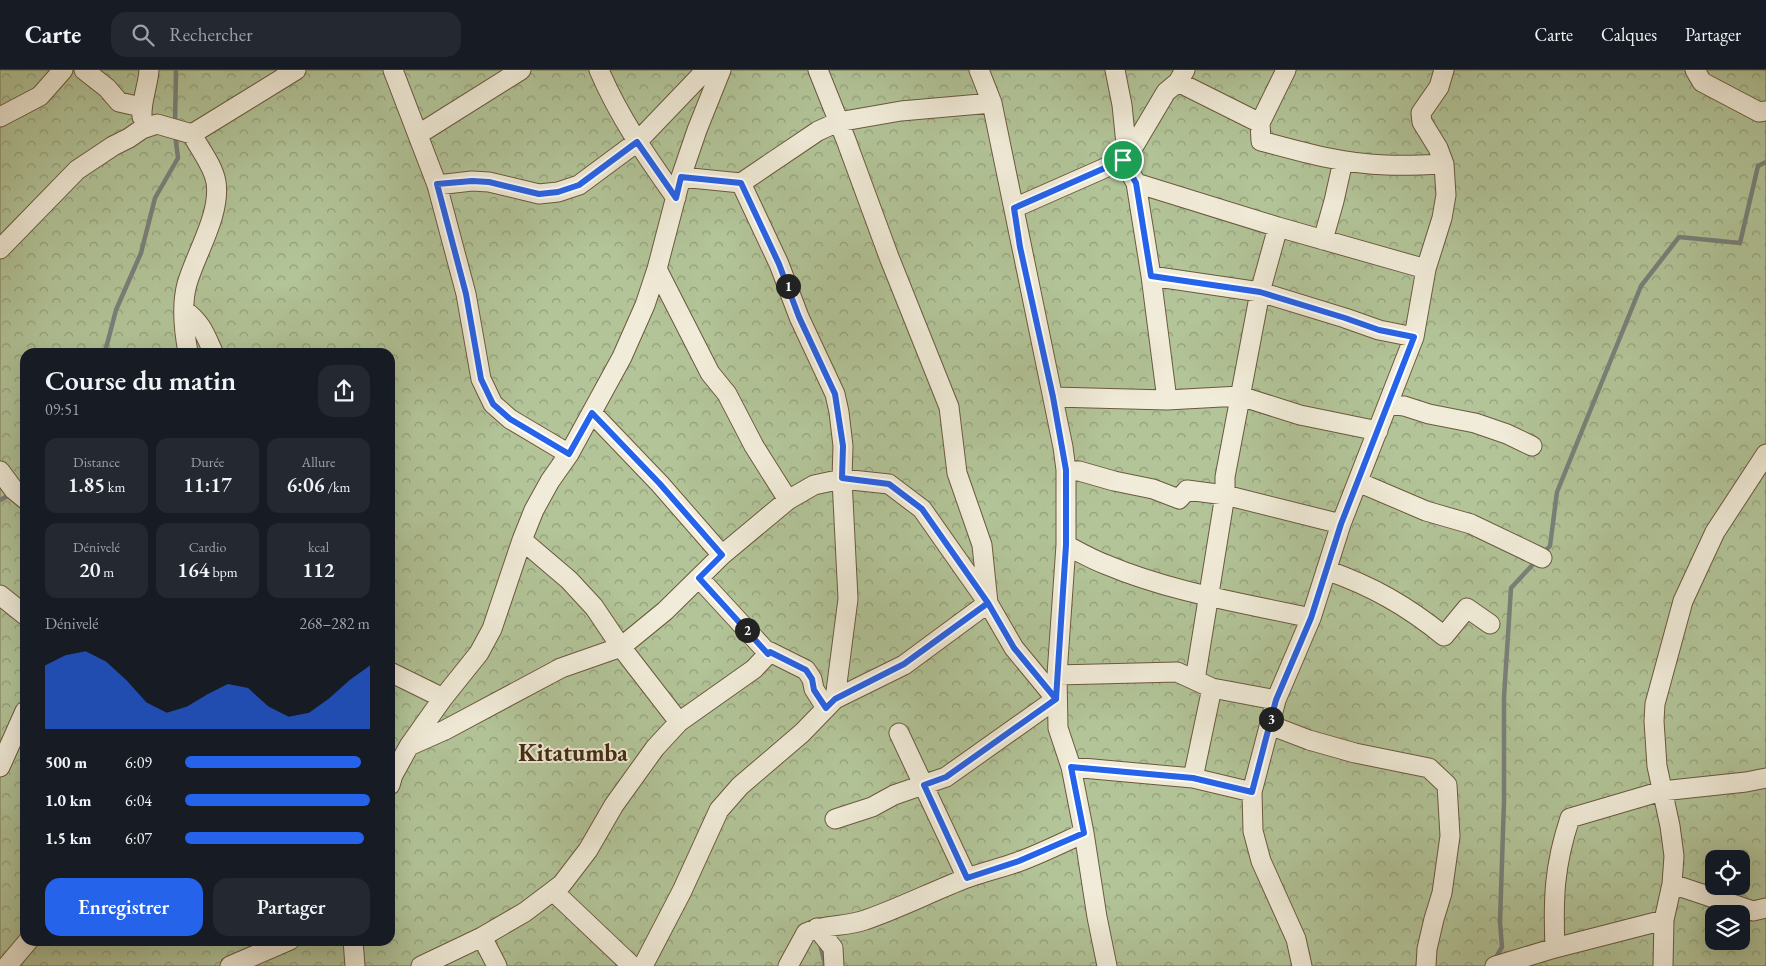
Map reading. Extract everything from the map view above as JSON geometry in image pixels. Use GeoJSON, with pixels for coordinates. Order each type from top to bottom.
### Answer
{"type":"FeatureCollection","features":[{"type":"Feature","properties":{"kind":"street"},"geometry":{"type":"LineString","coordinates":[[0,118],[40,96],[63,70]]}},
{"type":"Feature","properties":{"kind":"street"},"geometry":{"type":"LineString","coordinates":[[84,70],[107,88],[119,102],[141,107]]}},
{"type":"Feature","properties":{"kind":"street"},"geometry":{"type":"LineString","coordinates":[[142,129],[141,107],[147,90],[149,70]]}},
{"type":"Feature","properties":{"kind":"street"},"geometry":{"type":"LineString","coordinates":[[179,131],[296,70]]}},
{"type":"Feature","properties":{"kind":"street"},"geometry":{"type":"LineString","coordinates":[[393,70],[437,184],[466,294],[481,379],[493,404],[510,419],[569,454]]}},
{"type":"Feature","properties":{"kind":"street"},"geometry":{"type":"LineString","coordinates":[[418,134],[521,70]]}},
{"type":"Feature","properties":{"kind":"street"},"geometry":{"type":"LineString","coordinates":[[599,70],[610,95],[637,142],[676,198]]}},
{"type":"Feature","properties":{"kind":"street"},"geometry":{"type":"LineString","coordinates":[[437,184],[472,181],[489,182],[539,194],[558,192],[579,185],[637,142],[706,70]]}},
{"type":"Feature","properties":{"kind":"street"},"geometry":{"type":"LineString","coordinates":[[395,771],[409,746],[443,698],[479,654],[492,629],[534,510],[550,481],[569,454],[622,357],[645,305],[657,269],[681,177],[721,70]]}},
{"type":"Feature","properties":{"kind":"street"},"geometry":{"type":"LineString","coordinates":[[818,70],[889,257],[949,407],[957,473],[982,545],[988,603]]}},
{"type":"Feature","properties":{"kind":"street"},"geometry":{"type":"LineString","coordinates":[[979,70],[992,103],[1014,208],[1020,247],[1053,397],[1066,470],[1066,545],[1056,699],[1058,728],[1071,767],[1107,966]]}},
{"type":"Feature","properties":{"kind":"street"},"geometry":{"type":"LineString","coordinates":[[1115,70],[1122,105],[1127,155],[1136,183],[1151,276],[1167,400]]}},
{"type":"Feature","properties":{"kind":"street"},"geometry":{"type":"LineString","coordinates":[[1286,70],[1260,123],[1261,141],[1316,156],[1343,161],[1386,165],[1444,164]]}},
{"type":"Feature","properties":{"kind":"street"},"geometry":{"type":"LineString","coordinates":[[1696,70],[1702,82],[1759,112],[1766,111]]}},
{"type":"Feature","properties":{"kind":"street"},"geometry":{"type":"LineString","coordinates":[[1302,966],[1296,939],[1261,861],[1254,832],[1252,792],[1276,700],[1311,618],[1341,524],[1414,337],[1426,269],[1442,218],[1446,195],[1444,164],[1438,148],[1422,122],[1421,113],[1439,87],[1441,71]]}},
{"type":"Feature","properties":{"kind":"street"},"geometry":{"type":"LineString","coordinates":[[1014,208],[1127,155],[1166,92],[1181,76],[1260,123]]}},
{"type":"Feature","properties":{"kind":"street"},"geometry":{"type":"LineString","coordinates":[[681,177],[741,183],[818,131],[838,122],[901,111],[992,103]]}},
{"type":"Feature","properties":{"kind":"street"},"geometry":{"type":"LineString","coordinates":[[0,249],[77,170],[92,159],[142,129],[156,124],[179,131],[211,165],[216,182],[216,204],[187,286],[184,310],[187,348]]}},
{"type":"Feature","properties":{"kind":"street"},"geometry":{"type":"LineString","coordinates":[[1323,240],[1343,161]]}},
{"type":"Feature","properties":{"kind":"street"},"geometry":{"type":"LineString","coordinates":[[741,183],[779,264],[799,317],[835,394],[843,446],[842,478],[848,599],[830,704]]}},
{"type":"Feature","properties":{"kind":"street"},"geometry":{"type":"LineString","coordinates":[[1136,183],[1278,227],[1426,269]]}},
{"type":"Feature","properties":{"kind":"street"},"geometry":{"type":"LineString","coordinates":[[1195,680],[1224,495],[1225,477],[1260,292],[1278,227]]}},
{"type":"Feature","properties":{"kind":"street"},"geometry":{"type":"LineString","coordinates":[[657,269],[710,373],[727,394],[754,446],[788,500]]}},
{"type":"Feature","properties":{"kind":"street"},"geometry":{"type":"LineString","coordinates":[[1151,276],[1260,292],[1379,330],[1414,337]]}},
{"type":"Feature","properties":{"kind":"street"},"geometry":{"type":"LineString","coordinates":[[184,310],[197,319],[210,348]]}},
{"type":"Feature","properties":{"kind":"street"},"geometry":{"type":"LineString","coordinates":[[1053,397],[1167,400],[1240,396],[1300,415],[1378,431]]}},
{"type":"Feature","properties":{"kind":"street"},"geometry":{"type":"LineString","coordinates":[[1388,404],[1475,423],[1507,434],[1532,446]]}},
{"type":"Feature","properties":{"kind":"street"},"geometry":{"type":"LineString","coordinates":[[592,413],[660,484],[722,555]]}},
{"type":"Feature","properties":{"kind":"street"},"geometry":{"type":"LineString","coordinates":[[1663,966],[1664,920],[1672,884],[1672,846],[1670,826],[1657,766],[1654,721],[1655,704],[1682,600],[1715,532],[1766,454]]}},
{"type":"Feature","properties":{"kind":"street"},"geometry":{"type":"LineString","coordinates":[[1066,470],[1079,471],[1114,481],[1154,489],[1179,499],[1187,490],[1224,495],[1341,524]]}},
{"type":"Feature","properties":{"kind":"street"},"geometry":{"type":"LineString","coordinates":[[0,471],[20,495]]}},
{"type":"Feature","properties":{"kind":"street"},"geometry":{"type":"LineString","coordinates":[[409,746],[445,730],[561,668],[621,647],[665,611],[722,555],[788,500],[814,485],[842,478],[889,484],[922,509],[988,603],[1014,648],[1056,699]]}},
{"type":"Feature","properties":{"kind":"street"},"geometry":{"type":"LineString","coordinates":[[1358,482],[1426,511],[1471,524],[1542,558]]}},
{"type":"Feature","properties":{"kind":"street"},"geometry":{"type":"LineString","coordinates":[[522,540],[569,580],[594,607],[621,647],[679,722]]}},
{"type":"Feature","properties":{"kind":"street"},"geometry":{"type":"LineString","coordinates":[[1066,545],[1107,566],[1157,582],[1208,596],[1311,618]]}},
{"type":"Feature","properties":{"kind":"street"},"geometry":{"type":"LineString","coordinates":[[1326,570],[1357,581],[1386,595],[1421,617],[1444,636],[1467,608],[1490,624]]}},
{"type":"Feature","properties":{"kind":"street"},"geometry":{"type":"LineString","coordinates":[[699,578],[768,654]]}},
{"type":"Feature","properties":{"kind":"street"},"geometry":{"type":"LineString","coordinates":[[0,595],[20,611]]}},
{"type":"Feature","properties":{"kind":"street"},"geometry":{"type":"LineString","coordinates":[[643,966],[682,891],[719,810],[740,786],[802,733],[830,704],[904,664],[988,603]]}},
{"type":"Feature","properties":{"kind":"street"},"geometry":{"type":"LineString","coordinates":[[421,966],[482,937],[525,912],[562,884],[588,850],[614,805],[655,748],[679,722],[754,669],[770,652],[806,670],[812,679],[814,690],[830,704]]}},
{"type":"Feature","properties":{"kind":"street"},"geometry":{"type":"LineString","coordinates":[[1057,674],[1177,672],[1212,688],[1276,700]]}},
{"type":"Feature","properties":{"kind":"street"},"geometry":{"type":"LineString","coordinates":[[395,674],[443,698]]}},
{"type":"Feature","properties":{"kind":"street"},"geometry":{"type":"LineString","coordinates":[[1193,778],[1212,688]]}},
{"type":"Feature","properties":{"kind":"street"},"geometry":{"type":"LineString","coordinates":[[835,819],[872,807],[894,795],[946,777],[1056,699]]}},
{"type":"Feature","properties":{"kind":"street"},"geometry":{"type":"LineString","coordinates":[[0,767],[5,739],[20,718]]}},
{"type":"Feature","properties":{"kind":"street"},"geometry":{"type":"LineString","coordinates":[[1270,724],[1309,740],[1355,753],[1429,768],[1447,785],[1450,836],[1442,894],[1427,949],[1426,966]]}},
{"type":"Feature","properties":{"kind":"street"},"geometry":{"type":"LineString","coordinates":[[900,732],[967,878]]}},
{"type":"Feature","properties":{"kind":"street"},"geometry":{"type":"LineString","coordinates":[[1071,767],[1193,778],[1252,792]]}},
{"type":"Feature","properties":{"kind":"street"},"geometry":{"type":"LineString","coordinates":[[1555,948],[1554,883],[1561,846],[1570,818],[1662,791],[1766,778]]}},
{"type":"Feature","properties":{"kind":"street"},"geometry":{"type":"LineString","coordinates":[[788,966],[806,933],[813,930],[862,922],[902,907],[967,878],[1019,861],[1084,833]]}},
{"type":"Feature","properties":{"kind":"street"},"geometry":{"type":"LineString","coordinates":[[1672,884],[1753,911],[1766,908]]}},
{"type":"Feature","properties":{"kind":"street"},"geometry":{"type":"LineString","coordinates":[[553,891],[632,966]]}},
{"type":"Feature","properties":{"kind":"street"},"geometry":{"type":"LineString","coordinates":[[1495,966],[1555,948],[1664,920]]}},
{"type":"Feature","properties":{"kind":"street"},"geometry":{"type":"LineString","coordinates":[[813,930],[833,948],[834,966]]}},
{"type":"Feature","properties":{"kind":"street"},"geometry":{"type":"LineString","coordinates":[[482,937],[497,966]]}},
{"type":"Feature","properties":{"kind":"street"},"geometry":{"type":"LineString","coordinates":[[7,966],[25,946]]}},
{"type":"Feature","properties":{"kind":"street"},"geometry":{"type":"LineString","coordinates":[[230,966],[276,946]]}},
{"type":"Feature","properties":{"kind":"street"},"geometry":{"type":"LineString","coordinates":[[353,946],[355,966]]}},
{"type":"Feature","properties":{"kind":"green space"},"geometry":{"type":"Polygon","coordinates":[[[0,70],[1766,70],[1766,966],[0,966],[0,70]]]}},
{"type":"Feature","properties":{"kind":"waterway"},"geometry":{"type":"LineString","coordinates":[[175,124],[176,70]]}},
{"type":"Feature","properties":{"kind":"waterway"},"geometry":{"type":"LineString","coordinates":[[106,348],[116,310],[141,253],[155,198],[178,158],[175,134]]}},
{"type":"Feature","properties":{"kind":"waterway"},"geometry":{"type":"LineString","coordinates":[[1542,554],[1550,546],[1557,492],[1641,286],[1679,237],[1740,243],[1758,166],[1766,162]]}},
{"type":"Feature","properties":{"kind":"waterway"},"geometry":{"type":"LineString","coordinates":[[0,500],[11,494]]}},
{"type":"Feature","properties":{"kind":"waterway"},"geometry":{"type":"LineString","coordinates":[[1495,959],[1502,947],[1500,922],[1504,801],[1504,697],[1511,588],[1537,560]]}},
{"type":"Feature","properties":{"kind":"waterway"},"geometry":{"type":"LineString","coordinates":[[820,944],[825,964]]}},
{"type":"Feature","properties":{"kind":"district","name":"Kitatumba"},"geometry":{"type":"Point","coordinates":[573,753]}},
{"type":"Feature","properties":{"kind":"route"},"geometry":{"type":"LineString","coordinates":[[1123,160],[1014,208],[1020,247],[1053,397],[1066,470],[1066,545],[1056,699],[1014,648],[988,603],[922,509],[889,484],[842,478],[843,446],[835,394],[799,317],[779,264],[741,183],[681,177],[676,198],[637,142],[579,185],[558,192],[539,194],[489,182],[472,181],[437,184],[466,294],[481,379],[493,404],[510,419],[569,454],[592,413],[660,484],[722,555],[699,578],[768,654],[770,652],[806,670],[812,679],[814,690],[826,708],[835,699],[904,664],[988,603],[1014,648],[1056,699],[993,746],[946,777],[924,785],[967,878],[1019,861],[1084,833],[1071,767],[1193,778],[1252,792],[1276,700],[1311,618],[1341,524],[1414,337],[1379,330],[1260,292],[1151,276],[1136,183],[1123,160]]}}]}
